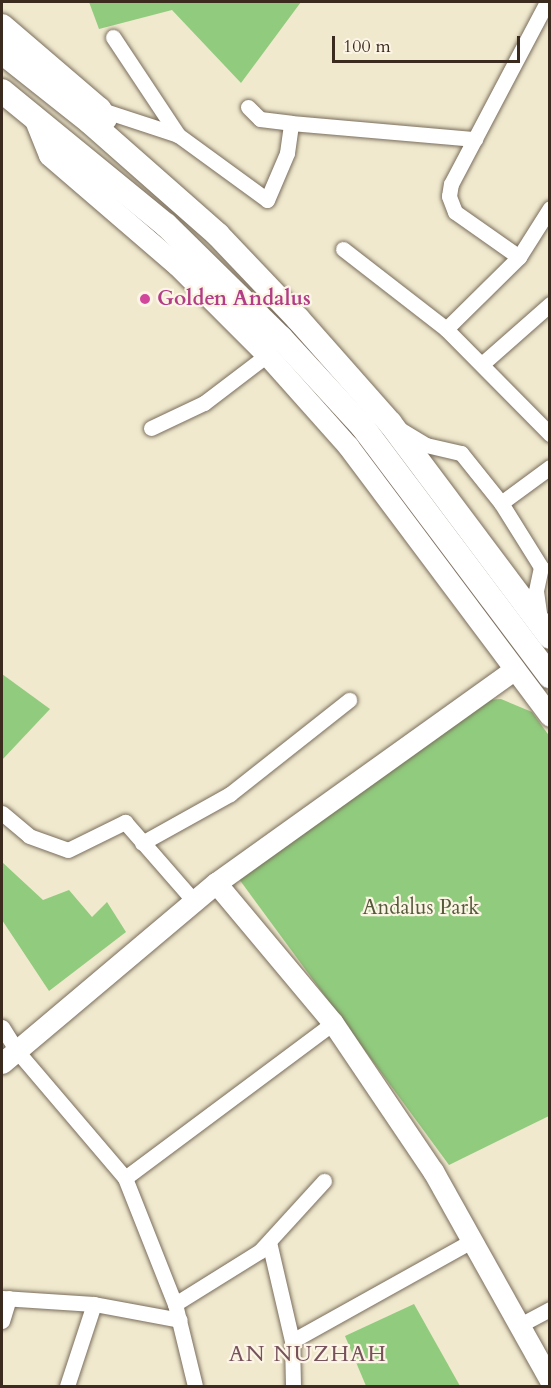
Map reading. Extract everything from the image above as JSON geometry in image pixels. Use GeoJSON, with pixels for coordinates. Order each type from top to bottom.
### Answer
{"type":"FeatureCollection","features":[{"type":"Feature","properties":{"kind":"main road"},"geometry":{"type":"LineString","coordinates":[[2,26],[99,109],[130,161]]}},
{"type":"Feature","properties":{"kind":"main road"},"geometry":{"type":"LineString","coordinates":[[2,52],[90,122],[130,161],[218,235],[390,423],[541,639],[549,676]]}},
{"type":"Feature","properties":{"kind":"main road"},"geometry":{"type":"LineString","coordinates":[[2,91],[166,225],[327,387],[435,520],[541,639]]}},
{"type":"Feature","properties":{"kind":"street"},"geometry":{"type":"LineString","coordinates":[[519,257],[455,212],[451,204],[451,184],[547,2]]}},
{"type":"Feature","properties":{"kind":"street"},"geometry":{"type":"LineString","coordinates":[[114,37],[178,135]]}},
{"type":"Feature","properties":{"kind":"street"},"geometry":{"type":"LineString","coordinates":[[248,107],[260,119],[475,139]]}},
{"type":"Feature","properties":{"kind":"street"},"geometry":{"type":"LineString","coordinates":[[99,109],[178,135],[267,200],[287,153],[291,123]]}},
{"type":"Feature","properties":{"kind":"street"},"geometry":{"type":"LineString","coordinates":[[33,116],[49,154],[177,265],[267,355],[348,446],[549,716]]}},
{"type":"Feature","properties":{"kind":"street"},"geometry":{"type":"LineString","coordinates":[[446,329],[519,257],[549,208]]}},
{"type":"Feature","properties":{"kind":"street"},"geometry":{"type":"LineString","coordinates":[[343,249],[446,329],[549,434]]}},
{"type":"Feature","properties":{"kind":"street"},"geometry":{"type":"LineString","coordinates":[[482,364],[549,304]]}},
{"type":"Feature","properties":{"kind":"street"},"geometry":{"type":"LineString","coordinates":[[151,429],[204,403],[267,355]]}},
{"type":"Feature","properties":{"kind":"street"},"geometry":{"type":"LineString","coordinates":[[390,423],[426,445],[461,453],[501,503],[541,567],[536,591],[541,639]]}},
{"type":"Feature","properties":{"kind":"street"},"geometry":{"type":"LineString","coordinates":[[501,503],[549,467]]}},
{"type":"Feature","properties":{"kind":"street"},"geometry":{"type":"LineString","coordinates":[[461,596],[541,639]]}},
{"type":"Feature","properties":{"kind":"street"},"geometry":{"type":"LineString","coordinates":[[9,1057],[216,883],[513,670]]}},
{"type":"Feature","properties":{"kind":"street"},"geometry":{"type":"LineString","coordinates":[[142,843],[230,794],[350,700]]}},
{"type":"Feature","properties":{"kind":"street"},"geometry":{"type":"LineString","coordinates":[[2,813],[29,836],[57,849],[77,849],[125,822],[194,901]]}},
{"type":"Feature","properties":{"kind":"street"},"geometry":{"type":"LineString","coordinates":[[216,883],[333,1023],[433,1171],[549,1380]]}},
{"type":"Feature","properties":{"kind":"street"},"geometry":{"type":"LineString","coordinates":[[125,1178],[333,1023]]}},
{"type":"Feature","properties":{"kind":"street"},"geometry":{"type":"LineString","coordinates":[[2,1026],[9,1057],[125,1178],[175,1304],[195,1386]]}},
{"type":"Feature","properties":{"kind":"street"},"geometry":{"type":"LineString","coordinates":[[175,1304],[269,1242],[324,1181]]}},
{"type":"Feature","properties":{"kind":"street"},"geometry":{"type":"LineString","coordinates":[[292,1341],[472,1241]]}},
{"type":"Feature","properties":{"kind":"street"},"geometry":{"type":"LineString","coordinates":[[269,1242],[292,1341],[293,1386]]}},
{"type":"Feature","properties":{"kind":"street"},"geometry":{"type":"LineString","coordinates":[[2,1321],[5,1298],[94,1304],[180,1320]]}},
{"type":"Feature","properties":{"kind":"street"},"geometry":{"type":"LineString","coordinates":[[67,1386],[94,1304]]}},
{"type":"Feature","properties":{"kind":"street"},"geometry":{"type":"LineString","coordinates":[[518,1326],[549,1309]]}},
{"type":"Feature","properties":{"kind":"green space"},"geometry":{"type":"Polygon","coordinates":[[[89,2],[301,2],[241,83],[172,10],[99,29],[89,2]]]}},
{"type":"Feature","properties":{"kind":"green space"},"geometry":{"type":"Polygon","coordinates":[[[2,674],[50,709],[2,760],[2,674]]]}},
{"type":"Feature","properties":{"kind":"green space","name":"Andalus Park"},"geometry":{"type":"Polygon","coordinates":[[[501,699],[532,712],[550,737],[549,1116],[449,1165],[239,879],[487,700],[501,699]]]}},
{"type":"Feature","properties":{"kind":"green space"},"geometry":{"type":"Polygon","coordinates":[[[2,862],[43,900],[69,890],[92,917],[107,902],[126,932],[49,991],[2,920],[2,862]]]}},
{"type":"Feature","properties":{"kind":"green space"},"geometry":{"type":"Polygon","coordinates":[[[414,1304],[460,1386],[366,1386],[345,1336],[414,1304]]]}},
{"type":"Feature","properties":{"kind":"place","name":"Golden Andalus"},"geometry":{"type":"Point","coordinates":[145,299]}},
{"type":"Feature","properties":{"kind":"district","name":"AN NUZHAH"},"geometry":{"type":"Point","coordinates":[308,1355]}}]}
